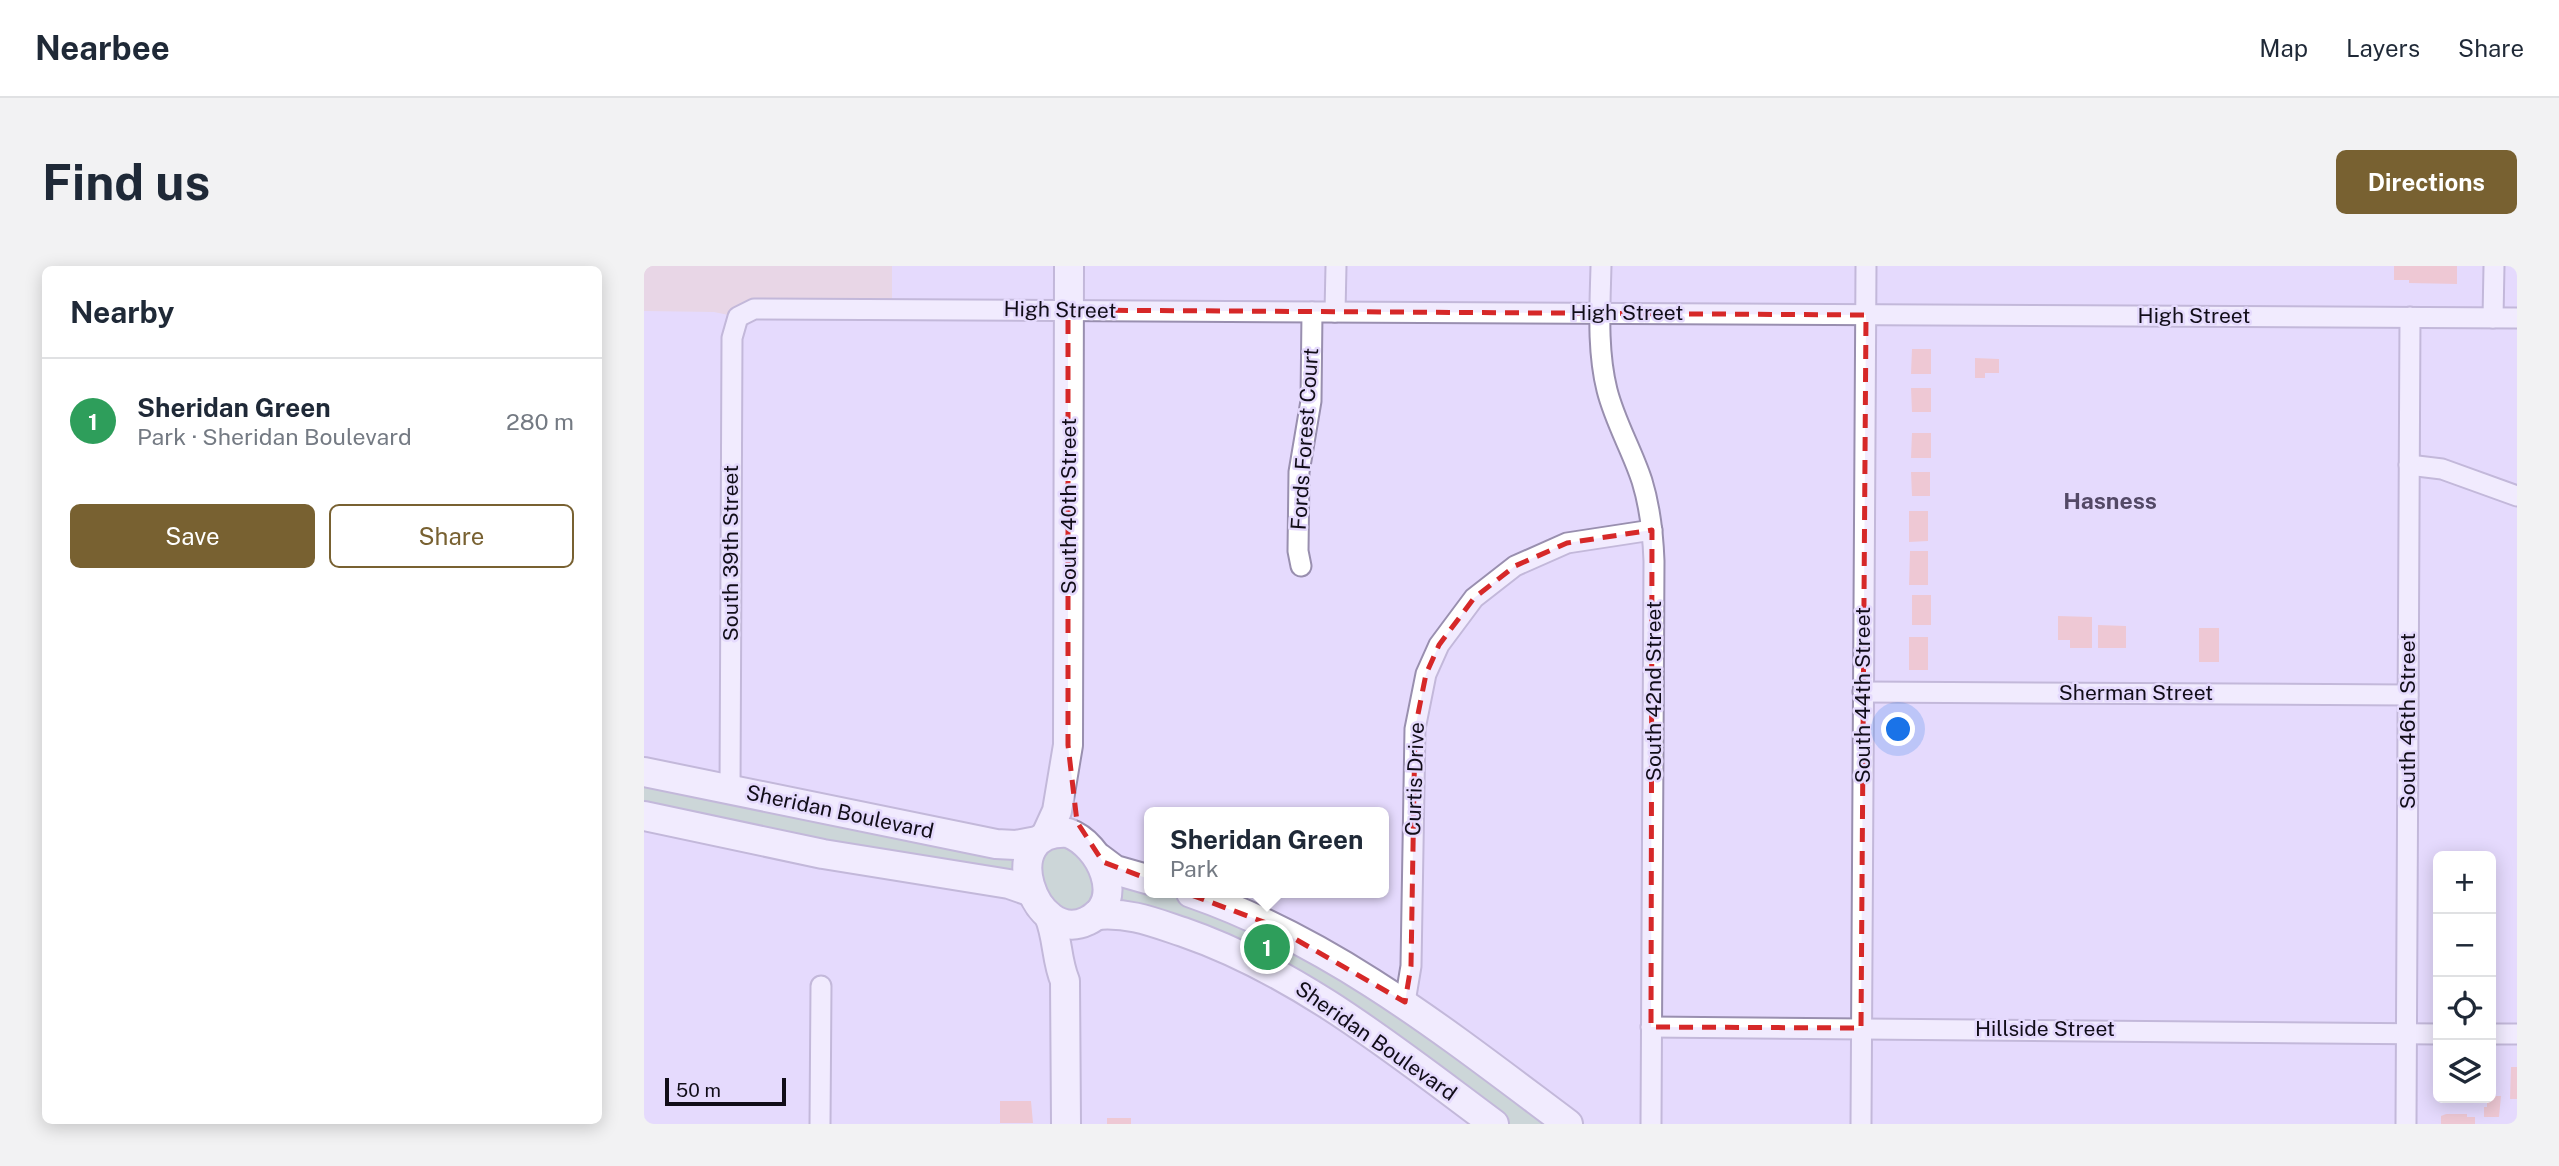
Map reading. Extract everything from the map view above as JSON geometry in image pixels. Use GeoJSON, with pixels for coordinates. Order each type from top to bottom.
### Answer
{"type":"FeatureCollection","features":[{"type":"Feature","properties":{"kind":"main road","name":"South 40th Street"},"geometry":{"type":"LineString","coordinates":[[1069,266],[1068,746],[1077,822],[1093,850]]}},
{"type":"Feature","properties":{"kind":"main road","name":"South 40th Street"},"geometry":{"type":"LineString","coordinates":[[1042,838],[1057,811],[1068,746]]}},
{"type":"Feature","properties":{"kind":"main road","name":"Sheridan Boulevard"},"geometry":{"type":"LineString","coordinates":[[644,772],[996,844],[1016,845],[1042,838]]}},
{"type":"Feature","properties":{"kind":"main road","name":"Sheridan Boulevard"},"geometry":{"type":"LineString","coordinates":[[644,816],[823,854],[1009,884],[1032,892]]}},
{"type":"Feature","properties":{"kind":"main road"},"geometry":{"type":"LineString","coordinates":[[1066,1124],[1065,981],[1059,968],[1057,935],[1049,916],[1032,892],[1027,867],[1042,838],[1068,833],[1093,850],[1115,870],[1144,878]]}},
{"type":"Feature","properties":{"kind":"main road"},"geometry":{"type":"LineString","coordinates":[[1065,981],[1073,969],[1079,932],[1092,918],[1107,894],[1093,850]]}},
{"type":"Feature","properties":{"kind":"main road","name":"Sheridan Boulevard"},"geometry":{"type":"LineString","coordinates":[[1204,898],[1269,923],[1405,1002],[1568,1124]]}},
{"type":"Feature","properties":{"kind":"main road","name":"Sheridan Boulevard"},"geometry":{"type":"LineString","coordinates":[[1092,918],[1131,914],[1249,959],[1298,985],[1494,1124]]}},
{"type":"Feature","properties":{"kind":"main road"},"geometry":{"type":"LineString","coordinates":[[1049,916],[1071,924],[1092,918]]}},
{"type":"Feature","properties":{"kind":"street"},"geometry":{"type":"LineString","coordinates":[[1335,312],[1336,266]]}},
{"type":"Feature","properties":{"kind":"street","name":"South 42nd Street"},"geometry":{"type":"LineString","coordinates":[[1601,266],[1601,354],[1607,388],[1616,421],[1641,480],[1653,530],[1651,1124]]}},
{"type":"Feature","properties":{"kind":"street","name":"South 44th Street"},"geometry":{"type":"LineString","coordinates":[[1861,1124],[1866,266]]}},
{"type":"Feature","properties":{"kind":"street"},"geometry":{"type":"LineString","coordinates":[[2493,318],[2494,266]]}},
{"type":"Feature","properties":{"kind":"street","name":"High Street"},"geometry":{"type":"LineString","coordinates":[[738,317],[754,309],[767,308],[2517,318]]}},
{"type":"Feature","properties":{"kind":"street","name":"Fords Forest Court"},"geometry":{"type":"LineString","coordinates":[[1301,566],[1298,551],[1299,472],[1311,401],[1312,312]]}},
{"type":"Feature","properties":{"kind":"street","name":"South 39th Street"},"geometry":{"type":"LineString","coordinates":[[730,790],[732,347],[738,317]]}},
{"type":"Feature","properties":{"kind":"street","name":"South 46th Street"},"geometry":{"type":"LineString","coordinates":[[2406,1124],[2410,317]]}},
{"type":"Feature","properties":{"kind":"street"},"geometry":{"type":"LineString","coordinates":[[2409,466],[2442,469],[2517,496]]}},
{"type":"Feature","properties":{"kind":"street","name":"Curtis Drive"},"geometry":{"type":"LineString","coordinates":[[1405,1002],[1412,966],[1415,729],[1426,674],[1439,645],[1474,598],[1493,581],[1526,560],[1567,543],[1653,530]]}},
{"type":"Feature","properties":{"kind":"street","name":"Sherman Street"},"geometry":{"type":"LineString","coordinates":[[1863,692],[2408,695]]}},
{"type":"Feature","properties":{"kind":"street"},"geometry":{"type":"LineString","coordinates":[[820,1124],[821,985]]}},
{"type":"Feature","properties":{"kind":"street","name":"Hillside Street"},"geometry":{"type":"LineString","coordinates":[[1651,1027],[2433,1034]]}},
{"type":"Feature","properties":{"kind":"street"},"geometry":{"type":"LineString","coordinates":[[2496,1034],[2517,1034]]}},
{"type":"Feature","properties":{"kind":"highlighted area"},"geometry":{"type":"Polygon","coordinates":[[[1068,310],[1866,315],[1861,1028],[1651,1027],[1652,530],[1567,543],[1515,566],[1474,598],[1439,645],[1426,674],[1415,729],[1411,966],[1405,1002],[1269,924],[1103,862],[1077,822],[1068,745],[1068,310]]]}},
{"type":"Feature","properties":{"kind":"shaded area"},"geometry":{"type":"Polygon","coordinates":[[[644,266],[892,266],[892,309],[738,317],[714,312],[644,311],[644,266]]]}},
{"type":"Feature","properties":{"kind":"green space"},"geometry":{"type":"Polygon","coordinates":[[[644,772],[875,820],[1046,835],[1144,890],[1144,898],[1204,898],[1269,924],[1568,1124],[1494,1124],[1298,985],[1096,915],[644,816],[644,772]]]}},
{"type":"Feature","properties":{"kind":"building"},"geometry":{"type":"Polygon","coordinates":[[[2394,266],[2457,266],[2457,284],[2394,280],[2394,266]]]}},
{"type":"Feature","properties":{"kind":"building"},"geometry":{"type":"Polygon","coordinates":[[[1912,349],[1931,349],[1931,374],[1911,374],[1912,349]]]}},
{"type":"Feature","properties":{"kind":"building"},"geometry":{"type":"Polygon","coordinates":[[[1975,358],[1999,359],[1999,373],[1985,373],[1985,378],[1975,378],[1975,358]]]}},
{"type":"Feature","properties":{"kind":"building"},"geometry":{"type":"Polygon","coordinates":[[[1911,388],[1931,388],[1931,412],[1912,412],[1911,388]]]}},
{"type":"Feature","properties":{"kind":"building"},"geometry":{"type":"Polygon","coordinates":[[[1912,433],[1931,433],[1931,458],[1911,458],[1912,433]]]}},
{"type":"Feature","properties":{"kind":"building"},"geometry":{"type":"Polygon","coordinates":[[[1911,472],[1930,472],[1930,496],[1912,496],[1911,472]]]}},
{"type":"Feature","properties":{"kind":"building"},"geometry":{"type":"Polygon","coordinates":[[[1909,511],[1928,511],[1928,541],[1909,542],[1909,511]]]}},
{"type":"Feature","properties":{"kind":"building"},"geometry":{"type":"Polygon","coordinates":[[[1910,551],[1928,551],[1928,585],[1909,585],[1910,551]]]}},
{"type":"Feature","properties":{"kind":"building"},"geometry":{"type":"Polygon","coordinates":[[[1912,595],[1931,595],[1931,625],[1912,625],[1912,595]]]}},
{"type":"Feature","properties":{"kind":"building"},"geometry":{"type":"Polygon","coordinates":[[[2058,616],[2092,617],[2092,648],[2070,648],[2070,640],[2058,640],[2058,616]]]}},
{"type":"Feature","properties":{"kind":"building"},"geometry":{"type":"Polygon","coordinates":[[[2098,625],[2126,626],[2126,648],[2098,648],[2098,625]]]}},
{"type":"Feature","properties":{"kind":"building"},"geometry":{"type":"Polygon","coordinates":[[[2199,628],[2219,628],[2219,662],[2199,662],[2199,628]]]}},
{"type":"Feature","properties":{"kind":"building"},"geometry":{"type":"Polygon","coordinates":[[[1909,637],[1928,637],[1928,670],[1909,670],[1909,637]]]}},
{"type":"Feature","properties":{"kind":"building"},"geometry":{"type":"Polygon","coordinates":[[[2511,1067],[2517,1067],[2517,1099],[2510,1099],[2511,1067]]]}},
{"type":"Feature","properties":{"kind":"building"},"geometry":{"type":"Polygon","coordinates":[[[2496,1096],[2501,1096],[2499,1117],[2484,1117],[2484,1107],[2487,1107],[2487,1103],[2496,1103],[2496,1096]]]}},
{"type":"Feature","properties":{"kind":"building"},"geometry":{"type":"Polygon","coordinates":[[[1000,1101],[1031,1101],[1033,1123],[1000,1123],[1000,1101]]]}},
{"type":"Feature","properties":{"kind":"building"},"geometry":{"type":"Polygon","coordinates":[[[2467,1114],[2467,1117],[2475,1117],[2475,1124],[2441,1124],[2441,1116],[2467,1114]]]}},
{"type":"Feature","properties":{"kind":"building"},"geometry":{"type":"Polygon","coordinates":[[[1107,1118],[1131,1118],[1131,1124],[1107,1124],[1107,1118]]]}},
{"type":"Feature","properties":{"kind":"place","name":"Sheridan Green"},"geometry":{"type":"Point","coordinates":[1267,947]}},
{"type":"Feature","properties":{"kind":"district","name":"Hasness"},"geometry":{"type":"Point","coordinates":[2110,501]}}]}
